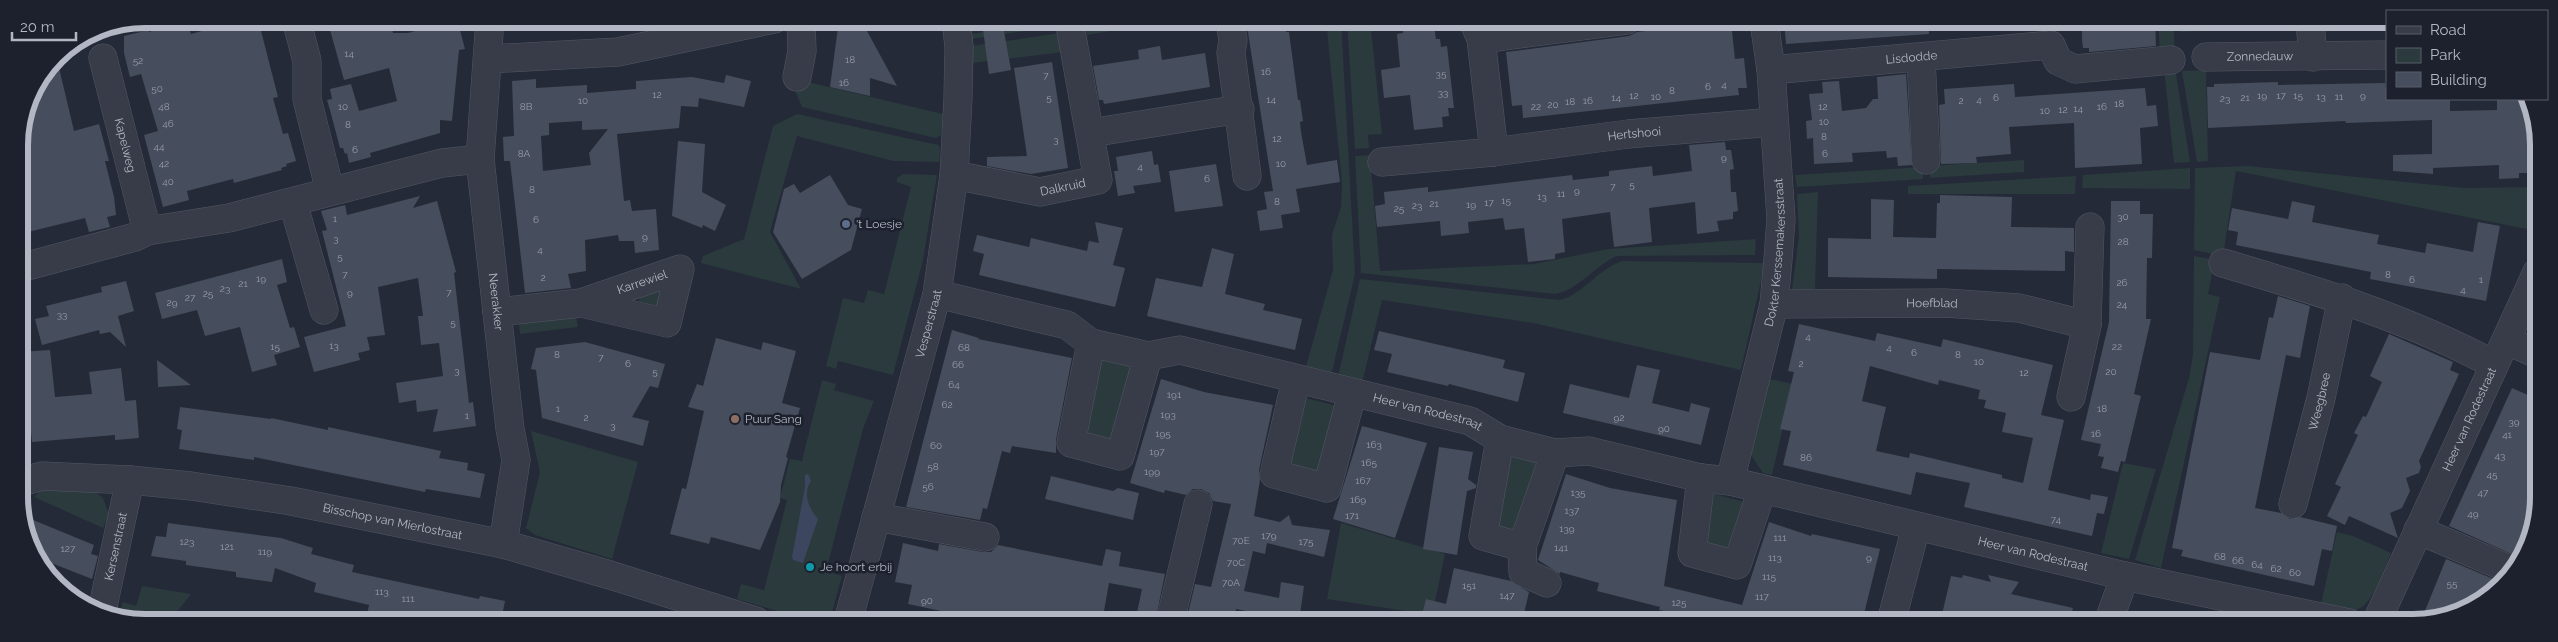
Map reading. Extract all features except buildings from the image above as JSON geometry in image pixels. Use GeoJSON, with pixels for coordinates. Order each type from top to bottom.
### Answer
{"type":"FeatureCollection","features":[{"type":"Feature","properties":{"kind":"street"},"geometry":{"type":"LineString","coordinates":[[298,28],[307,61],[307,99],[330,191]]}},
{"type":"Feature","properties":{"kind":"street","name":"Neerakker"},"geometry":{"type":"LineString","coordinates":[[490,28],[480,159],[510,430],[516,460],[502,544]]}},
{"type":"Feature","properties":{"kind":"street"},"geometry":{"type":"LineString","coordinates":[[488,59],[618,52],[731,28]]}},
{"type":"Feature","properties":{"kind":"street"},"geometry":{"type":"LineString","coordinates":[[797,77],[802,51],[801,28]]}},
{"type":"Feature","properties":{"kind":"street","name":"Vesperstraat"},"geometry":{"type":"LineString","coordinates":[[850,614],[937,294],[954,175],[958,90],[957,28]]}},
{"type":"Feature","properties":{"kind":"street","name":"Dalkruid"},"geometry":{"type":"LineString","coordinates":[[954,175],[1040,192],[1098,180],[1070,28]]}},
{"type":"Feature","properties":{"kind":"street"},"geometry":{"type":"LineString","coordinates":[[1231,28],[1233,40],[1231,53],[1240,109],[1247,176]]}},
{"type":"Feature","properties":{"kind":"street"},"geometry":{"type":"LineString","coordinates":[[1494,152],[1477,30],[1507,28]]}},
{"type":"Feature","properties":{"kind":"street","name":"Dokter Kerssemakersstraat"},"geometry":{"type":"LineString","coordinates":[[1730,480],[1774,304],[1781,219],[1771,70],[1765,28]]}},
{"type":"Feature","properties":{"kind":"street"},"geometry":{"type":"LineString","coordinates":[[2311,28],[2313,57]]}},
{"type":"Feature","properties":{"kind":"street","name":"Lisdodde"},"geometry":{"type":"LineString","coordinates":[[1771,70],[1921,58],[2050,33],[2058,61],[2075,68],[2171,60]]}},
{"type":"Feature","properties":{"kind":"street","name":"Zonnedauw"},"geometry":{"type":"LineString","coordinates":[[2206,57],[2386,55]]}},
{"type":"Feature","properties":{"kind":"street","name":"Kapelweg"},"geometry":{"type":"LineString","coordinates":[[103,58],[146,231]]}},
{"type":"Feature","properties":{"kind":"street"},"geometry":{"type":"LineString","coordinates":[[1921,58],[1926,160]]}},
{"type":"Feature","properties":{"kind":"street"},"geometry":{"type":"LineString","coordinates":[[1090,134],[1240,109]]}},
{"type":"Feature","properties":{"kind":"street","name":"Hertshooi"},"geometry":{"type":"LineString","coordinates":[[1382,162],[1494,152],[1628,134],[1774,122]]}},
{"type":"Feature","properties":{"kind":"street"},"geometry":{"type":"LineString","coordinates":[[28,266],[135,237],[146,231],[229,218],[442,163],[480,159]]}},
{"type":"Feature","properties":{"kind":"street"},"geometry":{"type":"LineString","coordinates":[[293,203],[324,310]]}},
{"type":"Feature","properties":{"kind":"street"},"geometry":{"type":"LineString","coordinates":[[2071,396],[2087,325],[2090,227]]}},
{"type":"Feature","properties":{"kind":"street"},"geometry":{"type":"LineString","coordinates":[[2222,263],[2342,298],[2452,342],[2493,364]]}},
{"type":"Feature","properties":{"kind":"street","name":"Heer van Rodestraat"},"geometry":{"type":"LineString","coordinates":[[2380,614],[2493,364],[2530,287]]}},
{"type":"Feature","properties":{"kind":"street","name":"Heer van Rodestraat"},"geometry":{"type":"LineString","coordinates":[[937,294],[1068,325],[1091,342],[1148,356],[1180,350],[1352,394],[1470,421],[1500,439],[1554,452],[1589,451],[1701,478],[1730,480],[1762,490],[2284,614]]}},
{"type":"Feature","properties":{"kind":"street","name":"Weegbree"},"geometry":{"type":"LineString","coordinates":[[2293,504],[2321,398],[2342,298]]}},
{"type":"Feature","properties":{"kind":"street","name":"Hoefblad"},"geometry":{"type":"LineString","coordinates":[[1774,304],[1945,303],[2019,308],[2087,325]]}},
{"type":"Feature","properties":{"kind":"street"},"geometry":{"type":"LineString","coordinates":[[497,312],[582,304]]}},
{"type":"Feature","properties":{"kind":"street"},"geometry":{"type":"LineString","coordinates":[[2506,340],[2530,351]]}},
{"type":"Feature","properties":{"kind":"street"},"geometry":{"type":"LineString","coordinates":[[1091,342],[1071,443],[1120,456],[1148,356]]}},
{"type":"Feature","properties":{"kind":"street"},"geometry":{"type":"LineString","coordinates":[[1296,380],[1274,474],[1327,488],[1352,394]]}},
{"type":"Feature","properties":{"kind":"street"},"geometry":{"type":"LineString","coordinates":[[1500,439],[1483,536],[1522,547]]}},
{"type":"Feature","properties":{"kind":"street"},"geometry":{"type":"LineString","coordinates":[[1547,583],[1523,572],[1522,547],[1554,452]]}},
{"type":"Feature","properties":{"kind":"street","name":"Bisschop van Mierlostraat"},"geometry":{"type":"LineString","coordinates":[[28,480],[42,476],[130,480],[191,486],[291,501],[502,544],[610,575],[734,614]]}},
{"type":"Feature","properties":{"kind":"street"},"geometry":{"type":"LineString","coordinates":[[1701,478],[1692,553],[1737,565],[1762,490]]}},
{"type":"Feature","properties":{"kind":"street","name":"Kersenstraat"},"geometry":{"type":"LineString","coordinates":[[103,606],[130,480]]}},
{"type":"Feature","properties":{"kind":"street"},"geometry":{"type":"LineString","coordinates":[[1172,614],[1198,504]]}},
{"type":"Feature","properties":{"kind":"street"},"geometry":{"type":"LineString","coordinates":[[876,517],[985,537]]}},
{"type":"Feature","properties":{"kind":"street"},"geometry":{"type":"LineString","coordinates":[[1894,614],[1916,527]]}},
{"type":"Feature","properties":{"kind":"street"},"geometry":{"type":"LineString","coordinates":[[2418,530],[2507,568]]}},
{"type":"Feature","properties":{"kind":"street"},"geometry":{"type":"LineString","coordinates":[[2111,614],[2125,576]]}},
{"type":"Feature","properties":{"kind":"green space"},"geometry":{"type":"Polygon","coordinates":[[[146,28],[87,42],[100,36],[122,30],[146,28]]]}},
{"type":"Feature","properties":{"kind":"green space"},"geometry":{"type":"Polygon","coordinates":[[[1008,28],[1045,28],[971,39],[971,34],[1008,28]]]}},
{"type":"Feature","properties":{"kind":"green space"},"geometry":{"type":"Polygon","coordinates":[[[1089,28],[1129,28],[1087,35],[1086,30],[1089,28]]]}},
{"type":"Feature","properties":{"kind":"green space"},"geometry":{"type":"Polygon","coordinates":[[[1327,28],[1341,28],[1355,274],[1332,372],[1306,366],[1333,270],[1332,235],[1341,207],[1342,183],[1327,28]]]}},
{"type":"Feature","properties":{"kind":"green space"},"geometry":{"type":"Polygon","coordinates":[[[1347,28],[1371,28],[1382,134],[1368,135],[1369,148],[1355,149],[1347,28]]]}},
{"type":"Feature","properties":{"kind":"green space"},"geometry":{"type":"Polygon","coordinates":[[[2158,28],[2173,28],[2175,51],[2160,52],[2158,28]]]}},
{"type":"Feature","properties":{"kind":"green space"},"geometry":{"type":"Polygon","coordinates":[[[2181,28],[2196,28],[2196,31],[2181,32],[2181,28]]]}},
{"type":"Feature","properties":{"kind":"green space"},"geometry":{"type":"Polygon","coordinates":[[[1060,33],[1063,52],[972,63],[971,46],[1060,33]]]}},
{"type":"Feature","properties":{"kind":"green space"},"geometry":{"type":"Polygon","coordinates":[[[2175,68],[2190,162],[2174,163],[2164,69],[2175,68]]]}},
{"type":"Feature","properties":{"kind":"green space"},"geometry":{"type":"Polygon","coordinates":[[[2206,70],[2208,161],[2197,162],[2182,71],[2206,70]]]}},
{"type":"Feature","properties":{"kind":"green space"},"geometry":{"type":"Polygon","coordinates":[[[799,80],[943,114],[941,135],[936,138],[802,107],[796,93],[799,80]]]}},
{"type":"Feature","properties":{"kind":"green space"},"geometry":{"type":"Polygon","coordinates":[[[797,114],[938,145],[940,148],[939,162],[893,161],[797,136],[770,232],[801,289],[701,263],[703,256],[744,239],[773,126],[797,114]]]}},
{"type":"Feature","properties":{"kind":"green space"},"geometry":{"type":"Polygon","coordinates":[[[1370,155],[1380,271],[1534,264],[1608,249],[1756,239],[1755,255],[1617,256],[1601,265],[1572,288],[1555,294],[1361,273],[1355,156],[1370,155]]]}},
{"type":"Feature","properties":{"kind":"green space"},"geometry":{"type":"Polygon","coordinates":[[[2024,160],[2024,172],[1930,178],[1929,166],[2024,160]]]}},
{"type":"Feature","properties":{"kind":"green space"},"geometry":{"type":"Polygon","coordinates":[[[2249,166],[2464,188],[2530,187],[2530,230],[2236,171],[2223,256],[2194,250],[2195,168],[2249,166]]]}},
{"type":"Feature","properties":{"kind":"green space"},"geometry":{"type":"Polygon","coordinates":[[[1923,167],[1923,179],[1797,187],[1795,175],[1923,167]]]}},
{"type":"Feature","properties":{"kind":"green space"},"geometry":{"type":"Polygon","coordinates":[[[2190,168],[2190,189],[2082,188],[2083,175],[2190,168]]]}},
{"type":"Feature","properties":{"kind":"green space"},"geometry":{"type":"Polygon","coordinates":[[[903,174],[937,175],[923,260],[893,375],[838,361],[836,369],[826,366],[843,298],[864,303],[868,290],[884,294],[911,187],[897,182],[897,178],[903,174]]]}},
{"type":"Feature","properties":{"kind":"green space"},"geometry":{"type":"Polygon","coordinates":[[[2076,176],[2075,194],[1908,194],[1908,186],[2076,176]]]}},
{"type":"Feature","properties":{"kind":"green space"},"geometry":{"type":"Polygon","coordinates":[[[1818,192],[1815,289],[1792,290],[1799,236],[1797,194],[1818,192]]]}},
{"type":"Feature","properties":{"kind":"green space"},"geometry":{"type":"Polygon","coordinates":[[[2194,256],[2215,260],[2208,294],[2220,297],[2161,568],[2135,560],[2189,378],[2193,354],[2194,256]]]}},
{"type":"Feature","properties":{"kind":"green space"},"geometry":{"type":"Polygon","coordinates":[[[1623,261],[1765,263],[1741,370],[1533,323],[1382,300],[1362,383],[1338,377],[1360,279],[1560,300],[1569,297],[1614,264],[1623,261]]]}},
{"type":"Feature","properties":{"kind":"green space"},"geometry":{"type":"Polygon","coordinates":[[[661,289],[665,294],[659,309],[638,303],[641,295],[661,289]]]}},
{"type":"Feature","properties":{"kind":"green space"},"geometry":{"type":"Polygon","coordinates":[[[576,317],[578,327],[520,334],[519,324],[576,317]]]}},
{"type":"Feature","properties":{"kind":"green space"},"geometry":{"type":"Polygon","coordinates":[[[1096,354],[1140,364],[1115,449],[1078,438],[1096,354]]]}},
{"type":"Feature","properties":{"kind":"green space"},"geometry":{"type":"Polygon","coordinates":[[[1769,379],[1793,384],[1772,475],[1763,473],[1751,455],[1769,379]]]}},
{"type":"Feature","properties":{"kind":"green space"},"geometry":{"type":"Polygon","coordinates":[[[822,380],[836,384],[834,390],[874,401],[863,429],[826,571],[842,576],[832,614],[787,614],[737,599],[741,584],[764,590],[787,500],[780,498],[790,459],[802,461],[822,380]]]}},
{"type":"Feature","properties":{"kind":"green space"},"geometry":{"type":"Polygon","coordinates":[[[1298,396],[1341,407],[1324,481],[1281,470],[1298,396]]]}},
{"type":"Feature","properties":{"kind":"green space"},"geometry":{"type":"Polygon","coordinates":[[[531,431],[638,462],[612,559],[535,535],[526,528],[540,472],[531,431]]]}},
{"type":"Feature","properties":{"kind":"green space"},"geometry":{"type":"Polygon","coordinates":[[[1507,447],[1543,458],[1518,539],[1490,531],[1507,447]]]}},
{"type":"Feature","properties":{"kind":"green space"},"geometry":{"type":"Polygon","coordinates":[[[2123,463],[2156,469],[2129,559],[2101,553],[2123,463]]]}},
{"type":"Feature","properties":{"kind":"green space"},"geometry":{"type":"Polygon","coordinates":[[[41,490],[93,490],[103,498],[109,514],[103,528],[34,497],[41,490]]]}},
{"type":"Feature","properties":{"kind":"green space"},"geometry":{"type":"Polygon","coordinates":[[[1705,492],[1749,503],[1732,551],[1701,544],[1705,492]]]}},
{"type":"Feature","properties":{"kind":"green space"},"geometry":{"type":"Polygon","coordinates":[[[1341,523],[1445,554],[1432,614],[1327,599],[1341,523]]]}},
{"type":"Feature","properties":{"kind":"green space"},"geometry":{"type":"Polygon","coordinates":[[[2337,532],[2353,536],[2391,553],[2372,595],[2361,608],[2355,610],[2342,610],[2321,604],[2337,532]]]}},
{"type":"Feature","properties":{"kind":"green space"},"geometry":{"type":"Polygon","coordinates":[[[142,586],[191,594],[175,614],[120,611],[123,602],[136,606],[142,586]]]}},
{"type":"Feature","properties":{"kind":"water"},"geometry":{"type":"Polygon","coordinates":[[[808,474],[811,481],[807,491],[808,501],[818,519],[803,563],[793,560],[792,557],[805,487],[805,475],[808,474]]]}},
{"type":"Feature","properties":{"kind":"place","name":"'t Loesje"},"geometry":{"type":"Point","coordinates":[846,224]}},
{"type":"Feature","properties":{"kind":"place","name":"Puur Sang"},"geometry":{"type":"Point","coordinates":[735,419]}},
{"type":"Feature","properties":{"kind":"place","name":"Je hoort erbij"},"geometry":{"type":"Point","coordinates":[810,567]}}]}
